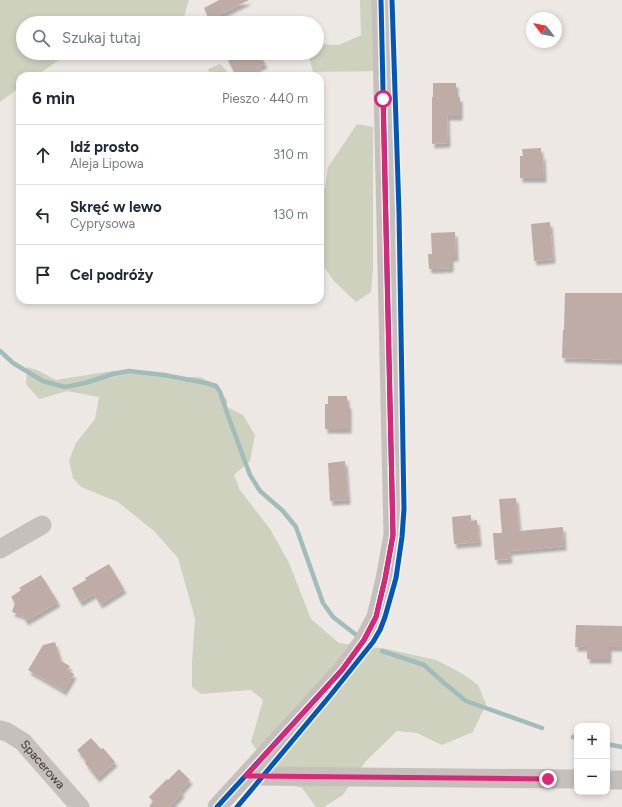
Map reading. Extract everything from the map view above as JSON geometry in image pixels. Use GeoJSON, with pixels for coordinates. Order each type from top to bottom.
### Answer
{"type":"FeatureCollection","features":[{"type":"Feature","properties":{"kind":"street"},"geometry":{"type":"LineString","coordinates":[[217,807],[342,670],[364,640],[376,617],[385,579],[393,535],[381,0]]}},
{"type":"Feature","properties":{"kind":"street"},"geometry":{"type":"LineString","coordinates":[[0,549],[42,525]]}},
{"type":"Feature","properties":{"kind":"street","name":"Spacerowa"},"geometry":{"type":"LineString","coordinates":[[0,730],[7,732],[23,742],[80,807]]}},
{"type":"Feature","properties":{"kind":"street"},"geometry":{"type":"LineString","coordinates":[[246,776],[574,780]]}},
{"type":"Feature","properties":{"kind":"street"},"geometry":{"type":"LineString","coordinates":[[610,780],[622,780]]}},
{"type":"Feature","properties":{"kind":"green space"},"geometry":{"type":"Polygon","coordinates":[[[0,0],[189,0],[184,16],[16,16],[16,60],[59,60],[42,72],[16,72],[16,90],[0,102],[0,0]]]}},
{"type":"Feature","properties":{"kind":"green space"},"geometry":{"type":"Polygon","coordinates":[[[360,0],[389,0],[391,71],[313,72],[310,60],[324,60],[324,44],[339,45],[361,35],[360,0]]]}},
{"type":"Feature","properties":{"kind":"green space"},"geometry":{"type":"Polygon","coordinates":[[[220,64],[228,72],[209,72],[208,69],[220,64]]]}},
{"type":"Feature","properties":{"kind":"green space"},"geometry":{"type":"Polygon","coordinates":[[[357,124],[373,127],[373,269],[371,292],[356,302],[334,281],[324,267],[324,189],[328,167],[357,124]]]}},
{"type":"Feature","properties":{"kind":"green space"},"geometry":{"type":"Polygon","coordinates":[[[27,367],[37,370],[56,380],[112,371],[183,377],[201,377],[216,386],[227,400],[227,407],[243,415],[255,435],[250,461],[234,475],[240,490],[270,529],[289,563],[311,619],[339,643],[387,649],[436,660],[463,674],[478,685],[486,704],[473,732],[442,745],[417,733],[397,731],[366,761],[343,795],[324,807],[316,807],[302,788],[279,782],[251,742],[263,700],[251,690],[201,694],[192,687],[195,619],[178,558],[154,531],[118,502],[81,487],[73,478],[69,461],[76,443],[95,419],[99,397],[67,391],[39,399],[26,384],[27,367]]]}},
{"type":"Feature","properties":{"kind":"building"},"geometry":{"type":"Polygon","coordinates":[[[219,0],[249,0],[217,16],[207,16],[204,8],[219,0]]]}},
{"type":"Feature","properties":{"kind":"building"},"geometry":{"type":"Polygon","coordinates":[[[228,60],[263,60],[265,64],[258,67],[261,72],[234,72],[228,60]]]}},
{"type":"Feature","properties":{"kind":"building"},"geometry":{"type":"Polygon","coordinates":[[[433,83],[456,83],[456,97],[460,97],[460,116],[447,116],[448,143],[432,144],[433,83]]]}},
{"type":"Feature","properties":{"kind":"building"},"geometry":{"type":"Polygon","coordinates":[[[541,148],[541,156],[543,155],[544,178],[520,178],[520,156],[523,156],[522,149],[541,148]]]}},
{"type":"Feature","properties":{"kind":"building"},"geometry":{"type":"Polygon","coordinates":[[[550,222],[553,259],[534,261],[531,224],[550,222]]]}},
{"type":"Feature","properties":{"kind":"building"},"geometry":{"type":"Polygon","coordinates":[[[455,232],[456,257],[451,257],[451,268],[429,269],[428,254],[432,254],[431,233],[455,232]]]}},
{"type":"Feature","properties":{"kind":"building"},"geometry":{"type":"Polygon","coordinates":[[[565,293],[622,293],[622,360],[562,358],[565,293]]]}},
{"type":"Feature","properties":{"kind":"building"},"geometry":{"type":"Polygon","coordinates":[[[328,396],[347,396],[347,404],[349,404],[349,429],[325,429],[325,404],[328,404],[328,396]]]}},
{"type":"Feature","properties":{"kind":"building"},"geometry":{"type":"Polygon","coordinates":[[[345,461],[348,500],[330,501],[328,463],[345,461]]]}},
{"type":"Feature","properties":{"kind":"building"},"geometry":{"type":"Polygon","coordinates":[[[516,498],[519,531],[563,527],[564,546],[509,551],[510,559],[495,560],[493,533],[502,533],[499,499],[516,498]]]}},
{"type":"Feature","properties":{"kind":"building"},"geometry":{"type":"Polygon","coordinates":[[[471,515],[471,521],[477,520],[479,542],[454,544],[452,517],[471,515]]]}},
{"type":"Feature","properties":{"kind":"building"},"geometry":{"type":"Polygon","coordinates":[[[109,564],[124,589],[100,604],[94,594],[80,602],[72,588],[86,580],[85,578],[109,564]]]}},
{"type":"Feature","properties":{"kind":"building"},"geometry":{"type":"Polygon","coordinates":[[[41,575],[58,602],[26,621],[22,615],[12,612],[15,603],[11,597],[21,590],[19,588],[41,575]]]}},
{"type":"Feature","properties":{"kind":"building"},"geometry":{"type":"Polygon","coordinates":[[[576,625],[622,626],[622,647],[609,647],[609,659],[587,659],[587,647],[575,647],[576,625]]]}},
{"type":"Feature","properties":{"kind":"building"},"geometry":{"type":"Polygon","coordinates":[[[55,642],[61,661],[70,666],[67,670],[74,674],[64,691],[28,670],[43,645],[55,642]]]}},
{"type":"Feature","properties":{"kind":"building"},"geometry":{"type":"Polygon","coordinates":[[[91,738],[101,749],[103,748],[115,762],[97,778],[77,750],[91,738]]]}},
{"type":"Feature","properties":{"kind":"building"},"geometry":{"type":"Polygon","coordinates":[[[179,769],[190,780],[180,791],[182,793],[169,807],[149,807],[153,801],[149,797],[179,769]]]}},
{"type":"Feature","properties":{"kind":"waterway"},"geometry":{"type":"LineString","coordinates":[[0,351],[13,363],[43,381],[65,387],[129,371],[164,375],[216,386],[220,392],[250,475],[260,491],[283,511],[296,527],[323,603],[333,617],[355,634]]}},
{"type":"Feature","properties":{"kind":"waterway"},"geometry":{"type":"LineString","coordinates":[[382,651],[424,665],[466,701],[542,728]]}},
{"type":"Feature","properties":{"kind":"waterway"},"geometry":{"type":"LineString","coordinates":[[610,745],[622,747]]}},
{"type":"Feature","properties":{"kind":"cycle path"},"geometry":{"type":"LineString","coordinates":[[217,807],[342,670],[364,640],[376,617],[385,579],[393,535],[381,0]]}},
{"type":"Feature","properties":{"kind":"cycle path"},"geometry":{"type":"LineString","coordinates":[[237,807],[373,642],[385,617],[396,578],[402,537],[404,509],[399,212],[392,0]]}},
{"type":"Feature","properties":{"kind":"route"},"geometry":{"type":"LineString","coordinates":[[383,99],[393,535],[385,579],[376,617],[364,640],[342,670],[246,776],[548,779]]}}]}
